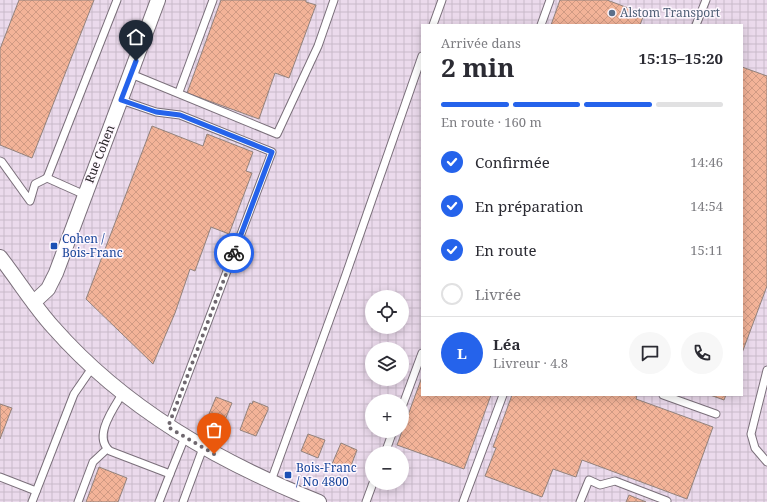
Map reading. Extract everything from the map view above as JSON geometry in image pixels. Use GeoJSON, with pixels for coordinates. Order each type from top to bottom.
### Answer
{"type":"FeatureCollection","features":[{"type":"Feature","properties":{"kind":"street","name":"Rue Cohen"},"geometry":{"type":"LineString","coordinates":[[34,302],[44,294],[52,282],[158,0]]}},
{"type":"Feature","properties":{"kind":"street"},"geometry":{"type":"LineString","coordinates":[[0,257],[52,326],[92,368],[122,394],[168,427],[204,448],[271,481],[319,502]]}},
{"type":"Feature","properties":{"kind":"lane"},"geometry":{"type":"LineString","coordinates":[[0,161],[30,201],[35,184],[47,178],[117,0]]}},
{"type":"Feature","properties":{"kind":"lane"},"geometry":{"type":"LineString","coordinates":[[178,92],[213,0]]}},
{"type":"Feature","properties":{"kind":"lane"},"geometry":{"type":"LineString","coordinates":[[131,74],[178,92],[277,134],[318,46],[334,0]]}},
{"type":"Feature","properties":{"kind":"lane"},"geometry":{"type":"LineString","coordinates":[[433,24],[442,0]]}},
{"type":"Feature","properties":{"kind":"lane"},"geometry":{"type":"LineString","coordinates":[[541,24],[550,0]]}},
{"type":"Feature","properties":{"kind":"lane"},"geometry":{"type":"LineString","coordinates":[[696,24],[706,0]]}},
{"type":"Feature","properties":{"kind":"lane"},"geometry":{"type":"LineString","coordinates":[[271,481],[344,280],[421,59]]}},
{"type":"Feature","properties":{"kind":"lane"},"geometry":{"type":"LineString","coordinates":[[121,100],[156,112],[180,115],[272,152],[168,427]]}},
{"type":"Feature","properties":{"kind":"lane"},"geometry":{"type":"LineString","coordinates":[[47,178],[85,194]]}},
{"type":"Feature","properties":{"kind":"lane"},"geometry":{"type":"LineString","coordinates":[[407,394],[421,356]]}},
{"type":"Feature","properties":{"kind":"lane"},"geometry":{"type":"LineString","coordinates":[[32,502],[74,394],[92,368]]}},
{"type":"Feature","properties":{"kind":"lane"},"geometry":{"type":"LineString","coordinates":[[767,370],[751,434],[755,448],[767,462]]}},
{"type":"Feature","properties":{"kind":"lane"},"geometry":{"type":"LineString","coordinates":[[122,394],[104,431],[104,442],[107,449],[170,474]]}},
{"type":"Feature","properties":{"kind":"lane"},"geometry":{"type":"LineString","coordinates":[[463,502],[503,396]]}},
{"type":"Feature","properties":{"kind":"lane"},"geometry":{"type":"LineString","coordinates":[[666,396],[716,414]]}},
{"type":"Feature","properties":{"kind":"lane"},"geometry":{"type":"LineString","coordinates":[[159,502],[185,437]]}},
{"type":"Feature","properties":{"kind":"lane"},"geometry":{"type":"LineString","coordinates":[[183,502],[204,448]]}},
{"type":"Feature","properties":{"kind":"lane"},"geometry":{"type":"LineString","coordinates":[[78,502],[93,462],[107,449]]}},
{"type":"Feature","properties":{"kind":"lane"},"geometry":{"type":"LineString","coordinates":[[0,477],[36,491]]}},
{"type":"Feature","properties":{"kind":"lane"},"geometry":{"type":"LineString","coordinates":[[580,502],[589,480],[600,485],[615,481],[667,501]]}},
{"type":"Feature","properties":{"kind":"lane"},"geometry":{"type":"LineString","coordinates":[[366,502],[370,490]]}},
{"type":"Feature","properties":{"kind":"shaded area"},"geometry":{"type":"Polygon","coordinates":[[[0,0],[767,0],[767,502],[0,502],[0,0]]]}},
{"type":"Feature","properties":{"kind":"building"},"geometry":{"type":"Polygon","coordinates":[[[19,0],[94,0],[32,158],[0,145],[0,49],[19,0]]]}},
{"type":"Feature","properties":{"kind":"building"},"geometry":{"type":"Polygon","coordinates":[[[221,0],[306,0],[306,2],[316,5],[289,78],[275,73],[259,119],[187,93],[221,0]]]}},
{"type":"Feature","properties":{"kind":"building"},"geometry":{"type":"Polygon","coordinates":[[[560,0],[607,0],[644,14],[640,24],[551,24],[560,0]]]}},
{"type":"Feature","properties":{"kind":"building"},"geometry":{"type":"Polygon","coordinates":[[[743,67],[767,76],[767,286],[743,350],[743,67]]]}},
{"type":"Feature","properties":{"kind":"building"},"geometry":{"type":"Polygon","coordinates":[[[152,126],[203,146],[207,134],[253,152],[246,171],[252,173],[229,234],[211,227],[195,271],[190,269],[175,313],[153,364],[86,299],[152,126]]]}},
{"type":"Feature","properties":{"kind":"building"},"geometry":{"type":"Polygon","coordinates":[[[421,380],[421,396],[491,396],[464,469],[409,449],[409,446],[397,445],[400,438],[409,438],[409,412],[421,380]]]}},
{"type":"Feature","properties":{"kind":"building"},"geometry":{"type":"Polygon","coordinates":[[[512,396],[637,396],[636,399],[713,427],[687,499],[582,460],[576,477],[553,469],[542,497],[485,476],[496,448],[493,447],[512,396]]]}},
{"type":"Feature","properties":{"kind":"building"},"geometry":{"type":"Polygon","coordinates":[[[713,396],[726,396],[724,400],[713,396]]]}},
{"type":"Feature","properties":{"kind":"building"},"geometry":{"type":"Polygon","coordinates":[[[216,397],[232,403],[225,420],[209,414],[216,397]]]}},
{"type":"Feature","properties":{"kind":"building"},"geometry":{"type":"Polygon","coordinates":[[[253,401],[268,407],[256,436],[240,430],[250,403],[252,404],[253,401]]]}},
{"type":"Feature","properties":{"kind":"building"},"geometry":{"type":"Polygon","coordinates":[[[0,404],[12,408],[0,439],[0,404]]]}},
{"type":"Feature","properties":{"kind":"building"},"geometry":{"type":"Polygon","coordinates":[[[308,434],[325,440],[318,458],[301,451],[308,434]]]}},
{"type":"Feature","properties":{"kind":"building"},"geometry":{"type":"Polygon","coordinates":[[[341,443],[357,450],[349,471],[332,464],[341,443]]]}},
{"type":"Feature","properties":{"kind":"building"},"geometry":{"type":"Polygon","coordinates":[[[99,467],[127,478],[118,502],[86,502],[99,467]]]}},
{"type":"Feature","properties":{"kind":"building"},"geometry":{"type":"Polygon","coordinates":[[[629,495],[646,502],[626,502],[629,495]]]}},
{"type":"Feature","properties":{"kind":"way so far"},"geometry":{"type":"LineString","coordinates":[[214,454],[168,427],[234,253]]}},
{"type":"Feature","properties":{"kind":"place","name":"Alstom Transport"},"geometry":{"type":"Point","coordinates":[612,13]}},
{"type":"Feature","properties":{"kind":"place","name":"Cohen / Bois-Franc"},"geometry":{"type":"Point","coordinates":[54,246]}},
{"type":"Feature","properties":{"kind":"place","name":"Bois-Franc / No 4800"},"geometry":{"type":"Point","coordinates":[288,475]}},
{"type":"Feature","properties":{"kind":"route"},"geometry":{"type":"LineString","coordinates":[[136,61],[121,100],[156,112],[180,115],[272,152],[234,253]]}}]}
